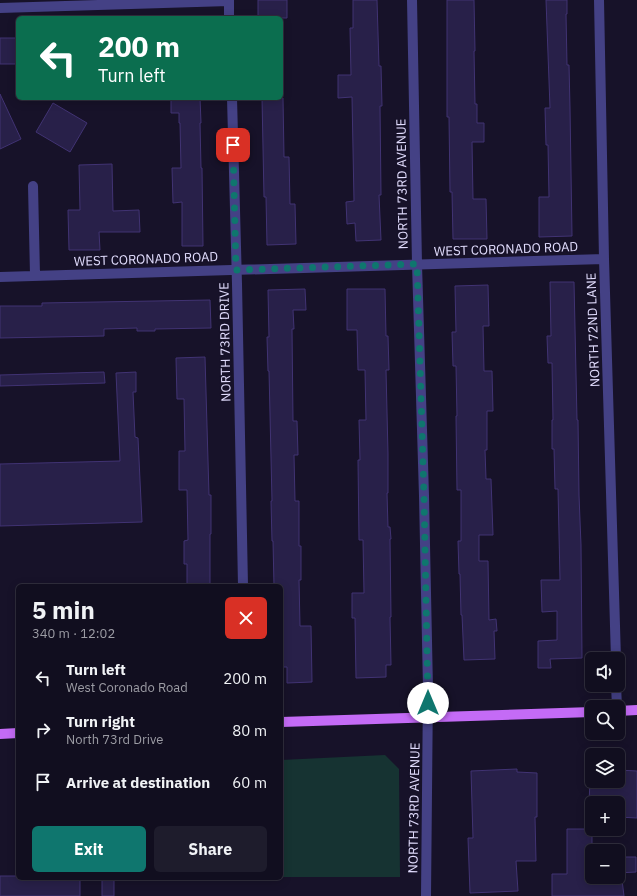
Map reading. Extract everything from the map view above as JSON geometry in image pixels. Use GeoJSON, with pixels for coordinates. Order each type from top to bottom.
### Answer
{"type":"FeatureCollection","features":[{"type":"Feature","properties":{"kind":"main road"},"geometry":{"type":"LineString","coordinates":[[625,711],[637,710]]}},
{"type":"Feature","properties":{"kind":"main road"},"geometry":{"type":"LineString","coordinates":[[283,722],[428,716],[585,712]]}},
{"type":"Feature","properties":{"kind":"main road"},"geometry":{"type":"LineString","coordinates":[[0,734],[16,733]]}},
{"type":"Feature","properties":{"kind":"street"},"geometry":{"type":"LineString","coordinates":[[0,8],[229,0],[229,16]]}},
{"type":"Feature","properties":{"kind":"street","name":"NORTH 73RD AVENUE"},"geometry":{"type":"LineString","coordinates":[[412,0],[417,264],[425,504],[428,716],[426,896]]}},
{"type":"Feature","properties":{"kind":"street","name":"NORTH 72ND LANE"},"geometry":{"type":"LineString","coordinates":[[599,0],[604,259],[616,652]]}},
{"type":"Feature","properties":{"kind":"street","name":"NORTH 73RD DRIVE"},"geometry":{"type":"LineString","coordinates":[[232,100],[243,584]]}},
{"type":"Feature","properties":{"kind":"street"},"geometry":{"type":"LineString","coordinates":[[33,186],[35,275]]}},
{"type":"Feature","properties":{"kind":"street","name":"WEST CORONADO ROAD"},"geometry":{"type":"LineString","coordinates":[[0,276],[604,259]]}},
{"type":"Feature","properties":{"kind":"green space"},"geometry":{"type":"Polygon","coordinates":[[[385,755],[399,769],[400,877],[283,877],[283,760],[385,755]]]}},
{"type":"Feature","properties":{"kind":"building"},"geometry":{"type":"Polygon","coordinates":[[[258,0],[287,0],[287,18],[283,18],[283,16],[258,16],[258,0]]]}},
{"type":"Feature","properties":{"kind":"building"},"geometry":{"type":"Polygon","coordinates":[[[353,0],[377,0],[382,106],[380,106],[381,195],[379,195],[381,240],[356,241],[355,223],[347,224],[346,202],[354,201],[352,97],[338,98],[338,75],[351,75],[350,28],[353,28],[353,0]]]}},
{"type":"Feature","properties":{"kind":"building"},"geometry":{"type":"Polygon","coordinates":[[[447,0],[474,0],[475,104],[477,104],[477,123],[484,123],[484,142],[472,142],[473,199],[486,199],[487,239],[453,239],[452,192],[450,192],[449,117],[447,117],[447,0]]]}},
{"type":"Feature","properties":{"kind":"building"},"geometry":{"type":"Polygon","coordinates":[[[546,0],[567,0],[567,65],[569,65],[572,236],[539,237],[539,197],[549,197],[548,145],[546,145],[545,108],[550,108],[546,0]]]}},
{"type":"Feature","properties":{"kind":"building"},"geometry":{"type":"Polygon","coordinates":[[[0,38],[16,38],[16,64],[0,64],[0,38]]]}},
{"type":"Feature","properties":{"kind":"building"},"geometry":{"type":"Polygon","coordinates":[[[0,94],[21,139],[0,149],[0,94]]]}},
{"type":"Feature","properties":{"kind":"building"},"geometry":{"type":"Polygon","coordinates":[[[283,98],[284,157],[289,157],[290,204],[295,204],[296,244],[267,245],[266,197],[264,197],[262,100],[283,100],[283,98]]]}},
{"type":"Feature","properties":{"kind":"building"},"geometry":{"type":"Polygon","coordinates":[[[171,100],[200,100],[203,246],[182,246],[182,202],[173,203],[172,168],[181,168],[180,123],[179,113],[171,113],[171,100]]]}},
{"type":"Feature","properties":{"kind":"building"},"geometry":{"type":"Polygon","coordinates":[[[53,103],[87,123],[70,152],[36,132],[53,103]]]}},
{"type":"Feature","properties":{"kind":"building"},"geometry":{"type":"Polygon","coordinates":[[[112,164],[113,211],[139,210],[140,232],[99,232],[100,250],[69,250],[68,210],[80,210],[79,165],[112,164]]]}},
{"type":"Feature","properties":{"kind":"building"},"geometry":{"type":"Polygon","coordinates":[[[550,282],[574,282],[581,545],[582,658],[550,659],[551,668],[538,668],[538,641],[557,640],[557,611],[542,612],[541,580],[560,580],[558,489],[555,489],[554,449],[552,449],[552,363],[548,363],[547,336],[551,336],[550,282]]]}},
{"type":"Feature","properties":{"kind":"building"},"geometry":{"type":"Polygon","coordinates":[[[488,285],[489,326],[483,326],[484,371],[492,371],[493,411],[487,411],[487,450],[485,450],[486,479],[491,479],[493,535],[479,535],[479,561],[488,561],[489,620],[496,619],[497,631],[494,631],[495,659],[464,660],[458,541],[461,541],[461,490],[457,490],[456,366],[453,366],[452,332],[456,332],[455,286],[488,285]]]}},
{"type":"Feature","properties":{"kind":"building"},"geometry":{"type":"Polygon","coordinates":[[[305,289],[306,310],[293,310],[293,421],[297,421],[298,455],[294,455],[295,501],[299,501],[299,546],[301,546],[301,580],[299,580],[300,626],[311,626],[312,682],[287,683],[287,667],[283,667],[283,584],[274,584],[272,541],[267,337],[269,337],[268,290],[305,289]]]}},
{"type":"Feature","properties":{"kind":"building"},"geometry":{"type":"Polygon","coordinates":[[[347,289],[385,289],[386,336],[388,336],[389,370],[386,370],[388,454],[387,493],[388,527],[390,527],[391,539],[391,665],[386,665],[386,677],[356,678],[355,618],[352,618],[352,593],[364,593],[363,540],[359,540],[358,460],[360,460],[359,420],[366,420],[365,370],[358,370],[357,330],[347,330],[347,289]]]}},
{"type":"Feature","properties":{"kind":"building"},"geometry":{"type":"Polygon","coordinates":[[[210,300],[211,328],[155,329],[155,331],[137,331],[137,328],[104,329],[104,336],[0,338],[0,306],[42,306],[42,303],[210,300]]]}},
{"type":"Feature","properties":{"kind":"building"},"geometry":{"type":"Polygon","coordinates":[[[205,357],[209,495],[211,495],[210,584],[187,584],[187,564],[184,564],[184,541],[188,540],[187,490],[179,490],[179,451],[185,451],[184,399],[177,399],[176,358],[205,357]]]}},
{"type":"Feature","properties":{"kind":"building"},"geometry":{"type":"Polygon","coordinates":[[[104,372],[105,383],[0,386],[0,375],[104,372]]]}},
{"type":"Feature","properties":{"kind":"building"},"geometry":{"type":"Polygon","coordinates":[[[136,372],[136,392],[133,392],[135,437],[138,438],[142,522],[0,526],[0,464],[120,461],[116,373],[136,372]]]}},
{"type":"Feature","properties":{"kind":"building"},"geometry":{"type":"Polygon","coordinates":[[[517,769],[517,772],[537,773],[537,817],[535,817],[536,861],[516,861],[518,891],[470,893],[468,838],[473,838],[471,771],[517,769]]]}},
{"type":"Feature","properties":{"kind":"building"},"geometry":{"type":"Polygon","coordinates":[[[625,770],[637,771],[637,818],[625,817],[625,796],[589,796],[590,788],[625,788],[625,770]]]}},
{"type":"Feature","properties":{"kind":"building"},"geometry":{"type":"Polygon","coordinates":[[[567,829],[585,829],[585,836],[592,836],[592,844],[585,844],[585,884],[622,884],[624,896],[552,896],[552,874],[567,874],[567,829]]]}},
{"type":"Feature","properties":{"kind":"building"},"geometry":{"type":"Polygon","coordinates":[[[625,857],[636,857],[636,872],[625,873],[625,857]]]}},
{"type":"Feature","properties":{"kind":"building"},"geometry":{"type":"Polygon","coordinates":[[[0,876],[16,876],[16,880],[80,880],[80,896],[0,896],[0,876]]]}},
{"type":"Feature","properties":{"kind":"building"},"geometry":{"type":"Polygon","coordinates":[[[102,880],[114,880],[114,896],[102,896],[102,880]]]}},
{"type":"Feature","properties":{"kind":"route"},"geometry":{"type":"LineString","coordinates":[[233,145],[236,270],[417,264],[428,703]]}}]}
